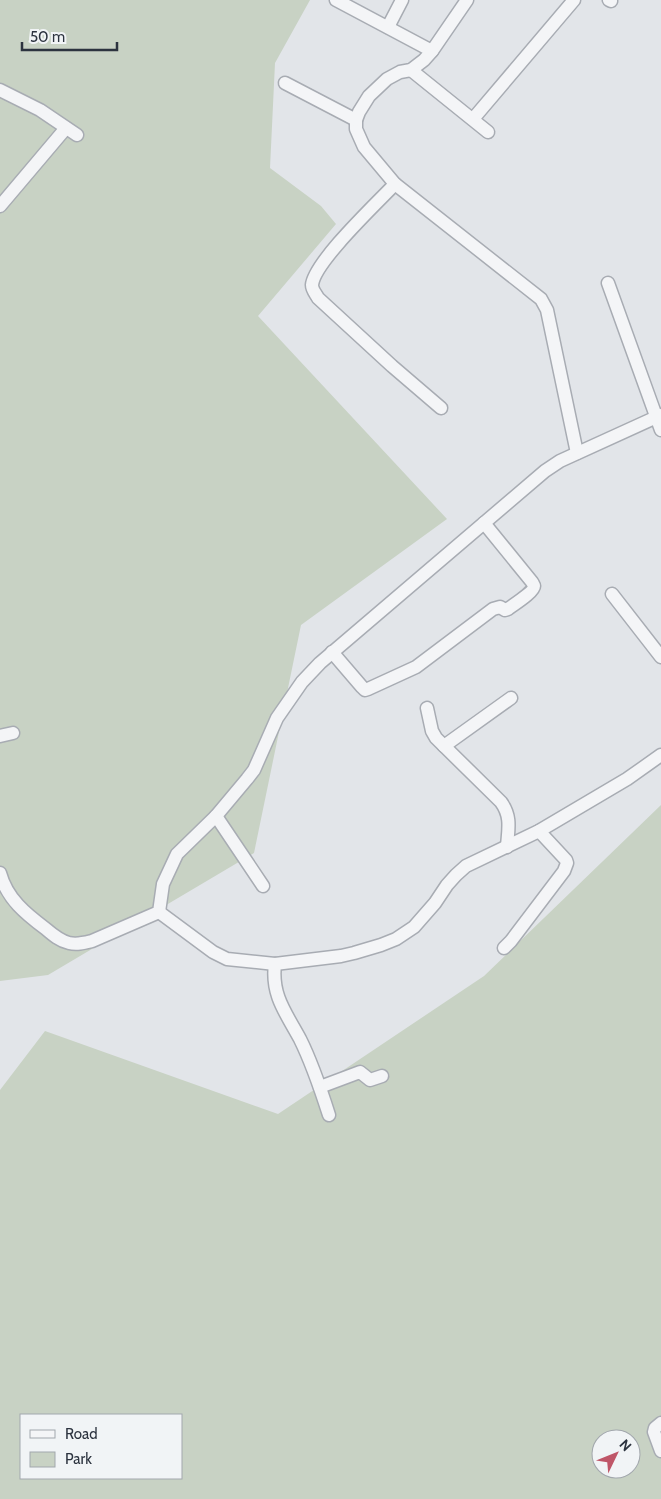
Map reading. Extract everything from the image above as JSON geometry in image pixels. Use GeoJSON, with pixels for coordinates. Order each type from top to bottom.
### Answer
{"type":"FeatureCollection","features":[{"type":"Feature","properties":{"kind":"street"},"geometry":{"type":"LineString","coordinates":[[336,0],[432,51]]}},
{"type":"Feature","properties":{"kind":"street"},"geometry":{"type":"LineString","coordinates":[[388,27],[402,0]]}},
{"type":"Feature","properties":{"kind":"street"},"geometry":{"type":"LineString","coordinates":[[467,0],[432,51],[418,66],[394,75],[363,104],[356,120],[356,129],[364,147],[395,184],[541,299],[547,310],[577,453]]}},
{"type":"Feature","properties":{"kind":"street"},"geometry":{"type":"LineString","coordinates":[[472,120],[574,0]]}},
{"type":"Feature","properties":{"kind":"street"},"geometry":{"type":"LineString","coordinates":[[411,70],[488,132]]}},
{"type":"Feature","properties":{"kind":"street"},"geometry":{"type":"LineString","coordinates":[[286,83],[356,120]]}},
{"type":"Feature","properties":{"kind":"street"},"geometry":{"type":"LineString","coordinates":[[0,90],[40,110],[72,132],[0,206]]}},
{"type":"Feature","properties":{"kind":"street"},"geometry":{"type":"LineString","coordinates":[[395,184],[332,251],[314,278],[313,291],[318,298],[392,366],[442,408]]}},
{"type":"Feature","properties":{"kind":"street"},"geometry":{"type":"LineString","coordinates":[[159,912],[163,884],[177,854],[216,816],[254,770],[277,718],[302,682],[332,652],[545,471],[577,453],[659,421],[608,283]]}},
{"type":"Feature","properties":{"kind":"street"},"geometry":{"type":"LineString","coordinates":[[332,652],[365,690],[416,667],[492,609],[500,607],[505,610],[508,609],[534,589],[532,582],[484,523]]}},
{"type":"Feature","properties":{"kind":"street"},"geometry":{"type":"LineString","coordinates":[[612,594],[661,657]]}},
{"type":"Feature","properties":{"kind":"street"},"geometry":{"type":"LineString","coordinates":[[444,746],[511,698]]}},
{"type":"Feature","properties":{"kind":"street"},"geometry":{"type":"LineString","coordinates":[[428,708],[432,731],[436,738],[501,802],[507,812],[509,817],[506,847]]}},
{"type":"Feature","properties":{"kind":"street"},"geometry":{"type":"LineString","coordinates":[[0,736],[14,732]]}},
{"type":"Feature","properties":{"kind":"street"},"geometry":{"type":"LineString","coordinates":[[159,912],[218,956],[227,959],[275,964],[354,953],[396,939],[414,927],[435,903],[451,880],[466,866],[539,831],[627,779],[661,755]]}},
{"type":"Feature","properties":{"kind":"street"},"geometry":{"type":"LineString","coordinates":[[216,816],[263,886]]}},
{"type":"Feature","properties":{"kind":"street"},"geometry":{"type":"LineString","coordinates":[[504,948],[564,871],[567,864],[566,860],[539,831]]}},
{"type":"Feature","properties":{"kind":"street"},"geometry":{"type":"LineString","coordinates":[[0,876],[8,892],[30,918],[60,940],[68,943],[92,941],[159,912]]}},
{"type":"Feature","properties":{"kind":"street"},"geometry":{"type":"LineString","coordinates":[[275,964],[273,976],[279,1002],[300,1039],[320,1087],[329,1116]]}},
{"type":"Feature","properties":{"kind":"street"},"geometry":{"type":"LineString","coordinates":[[320,1087],[360,1072],[370,1080],[382,1076]]}},
{"type":"Feature","properties":{"kind":"street"},"geometry":{"type":"LineString","coordinates":[[661,1423],[654,1428],[661,1451]]}},
{"type":"Feature","properties":{"kind":"green space"},"geometry":{"type":"Polygon","coordinates":[[[0,0],[310,0],[275,63],[270,168],[321,206],[336,224],[258,316],[447,519],[301,625],[254,853],[48,975],[0,981],[0,0]]]}},
{"type":"Feature","properties":{"kind":"green space"},"geometry":{"type":"Polygon","coordinates":[[[661,805],[661,1499],[0,1499],[0,1090],[45,1031],[278,1114],[484,976],[661,805]]]}}]}
